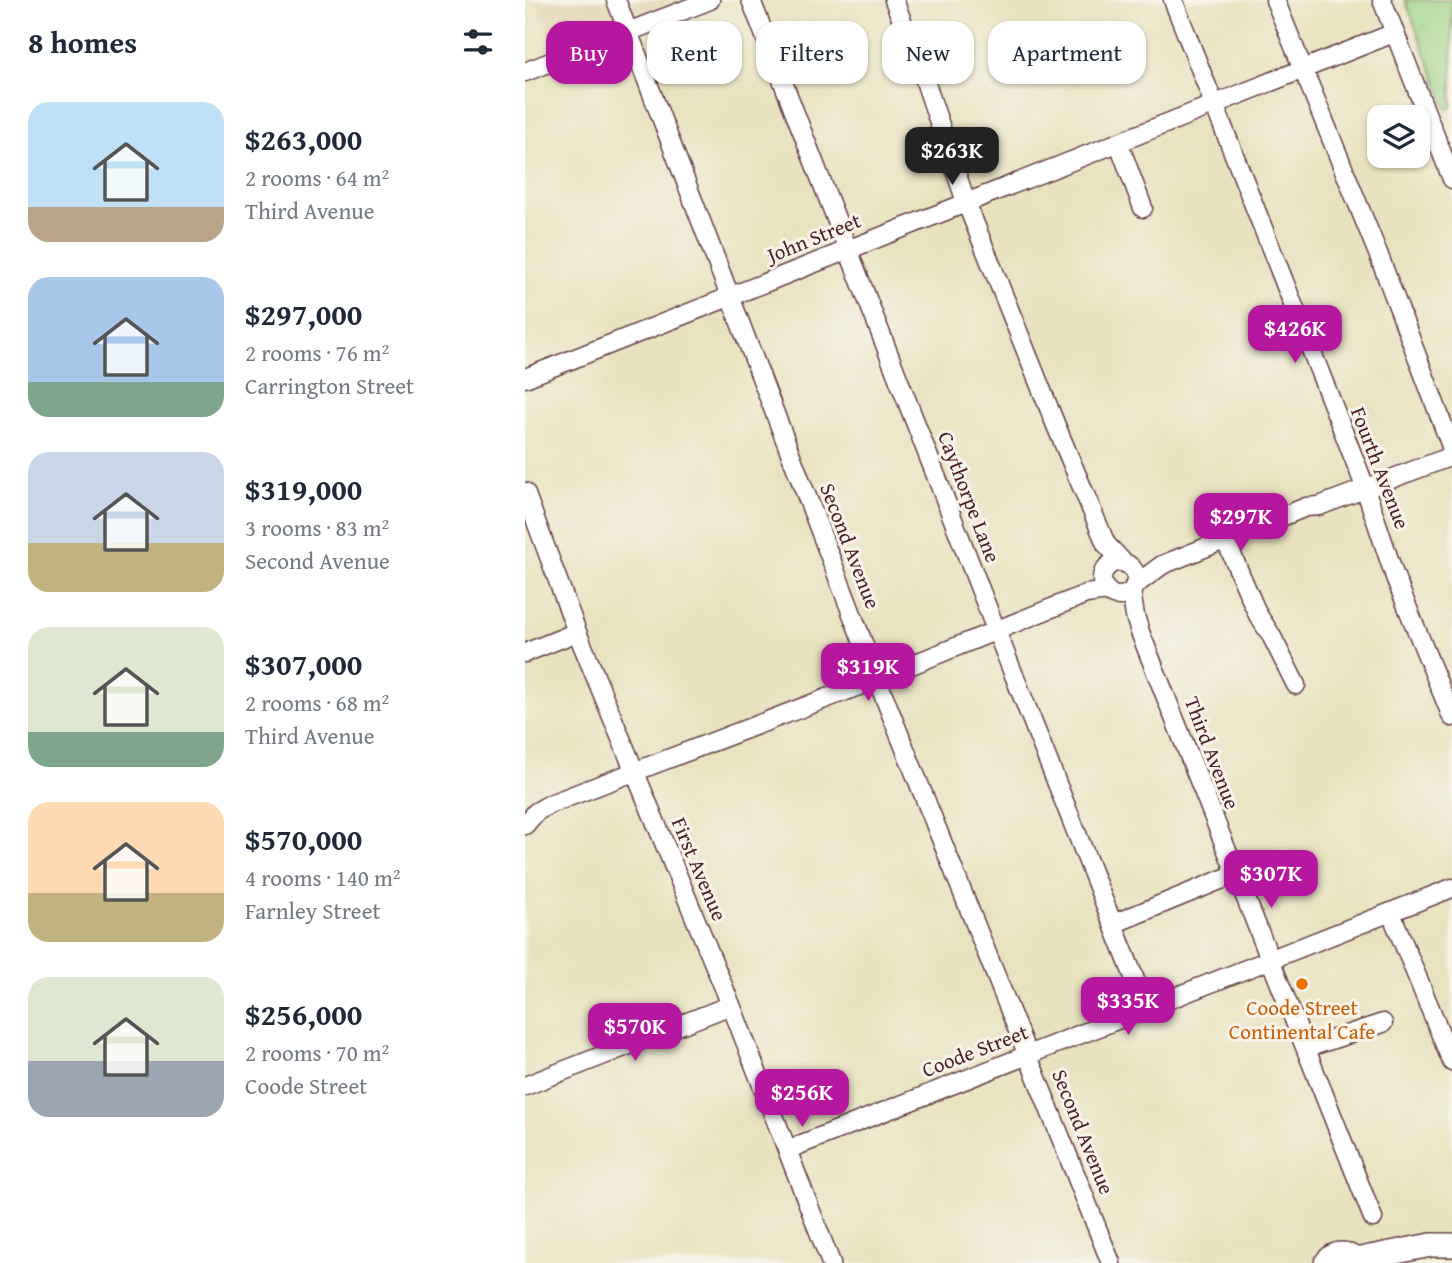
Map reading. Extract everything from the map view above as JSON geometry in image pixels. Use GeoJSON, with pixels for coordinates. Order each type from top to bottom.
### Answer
{"type":"FeatureCollection","features":[{"type":"Feature","properties":{"kind":"main road"},"geometry":{"type":"LineString","coordinates":[[1326,1263],[1340,1254],[1346,1254],[1356,1261],[1431,1245],[1450,1246]]}},
{"type":"Feature","properties":{"kind":"main road"},"geometry":{"type":"LineString","coordinates":[[1406,1263],[1441,1255],[1450,1246]]}},
{"type":"Feature","properties":{"kind":"main road"},"geometry":{"type":"LineString","coordinates":[[1394,1263],[1400,1263]]}},
{"type":"Feature","properties":{"kind":"street","name":"Second Avenue"},"geometry":{"type":"LineString","coordinates":[[616,0],[624,21]]}},
{"type":"Feature","properties":{"kind":"street"},"geometry":{"type":"LineString","coordinates":[[633,30],[709,0]]}},
{"type":"Feature","properties":{"kind":"street","name":"Caythorpe Lane"},"geometry":{"type":"LineString","coordinates":[[751,0],[1147,1010]]}},
{"type":"Feature","properties":{"kind":"street","name":"Third Avenue"},"geometry":{"type":"LineString","coordinates":[[894,0],[966,202],[1135,616],[1373,1219]]}},
{"type":"Feature","properties":{"kind":"street","name":"Fourth Avenue"},"geometry":{"type":"LineString","coordinates":[[1173,0],[1364,484],[1395,577],[1452,717]]}},
{"type":"Feature","properties":{"kind":"street"},"geometry":{"type":"LineString","coordinates":[[525,825],[536,812],[550,804],[877,679],[1119,579],[1162,565],[1306,507],[1314,499],[1364,484],[1452,449],[1379,256],[1275,0]]}},
{"type":"Feature","properties":{"kind":"street"},"geometry":{"type":"LineString","coordinates":[[1382,0],[1452,178]]}},
{"type":"Feature","properties":{"kind":"street","name":"John Street"},"geometry":{"type":"LineString","coordinates":[[525,378],[1394,33]]}},
{"type":"Feature","properties":{"kind":"street","name":"Second Avenue"},"geometry":{"type":"LineString","coordinates":[[633,45],[877,679],[1111,1263]]}},
{"type":"Feature","properties":{"kind":"street"},"geometry":{"type":"LineString","coordinates":[[525,72],[546,64]]}},
{"type":"Feature","properties":{"kind":"street"},"geometry":{"type":"LineString","coordinates":[[1119,144],[1143,208]]}},
{"type":"Feature","properties":{"kind":"street","name":"First Avenue"},"geometry":{"type":"LineString","coordinates":[[525,492],[577,632],[789,1149],[831,1263]]}},
{"type":"Feature","properties":{"kind":"street"},"geometry":{"type":"LineString","coordinates":[[1226,539],[1258,615],[1296,685]]}},
{"type":"Feature","properties":{"kind":"street"},"geometry":{"type":"LineString","coordinates":[[525,653],[577,632]]}},
{"type":"Feature","properties":{"kind":"street"},"geometry":{"type":"LineString","coordinates":[[1113,924],[1235,874]]}},
{"type":"Feature","properties":{"kind":"street","name":"Coode Street"},"geometry":{"type":"LineString","coordinates":[[789,1149],[1452,888]]}},
{"type":"Feature","properties":{"kind":"street"},"geometry":{"type":"LineString","coordinates":[[1391,913],[1452,1062]]}},
{"type":"Feature","properties":{"kind":"street"},"geometry":{"type":"LineString","coordinates":[[525,1086],[731,1005]]}},
{"type":"Feature","properties":{"kind":"street"},"geometry":{"type":"LineString","coordinates":[[1306,1048],[1383,1023]]}},
{"type":"Feature","properties":{"kind":"shaded area"},"geometry":{"type":"Polygon","coordinates":[[[536,0],[710,0],[656,21],[647,21],[647,25],[633,30],[633,21],[546,21],[546,26],[536,0]]]}},
{"type":"Feature","properties":{"kind":"green space"},"geometry":{"type":"Polygon","coordinates":[[[1405,0],[1452,0],[1452,107],[1447,109],[1405,0]]]}},
{"type":"Feature","properties":{"kind":"place","name":"Coode Street Continental Cafe"},"geometry":{"type":"Point","coordinates":[1302,984]}}]}
